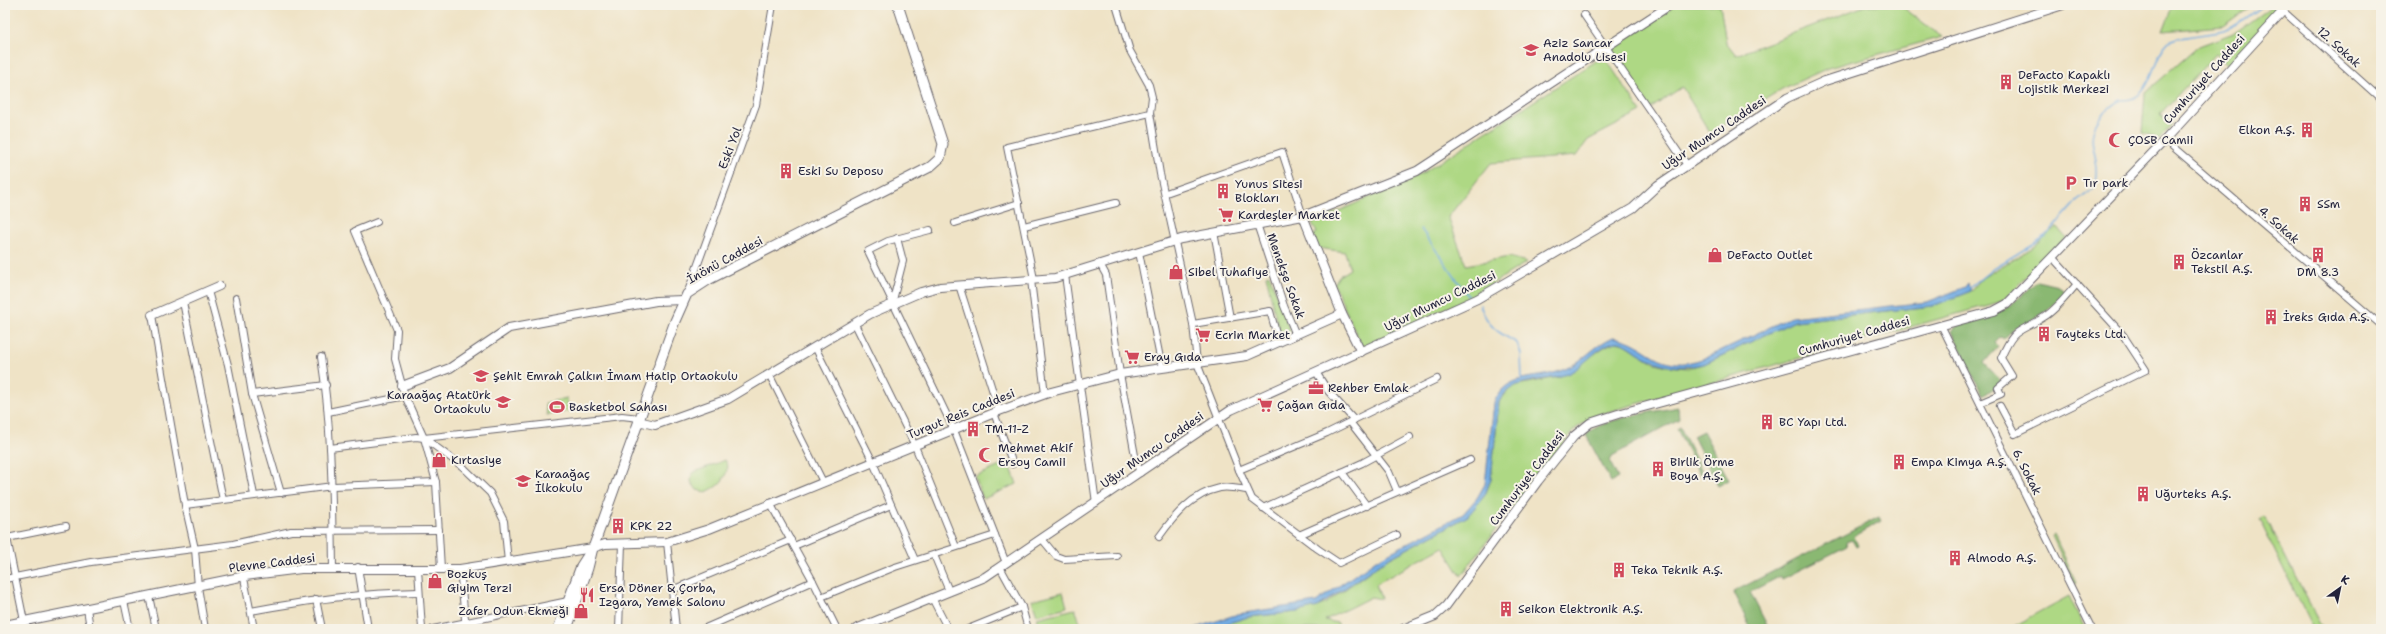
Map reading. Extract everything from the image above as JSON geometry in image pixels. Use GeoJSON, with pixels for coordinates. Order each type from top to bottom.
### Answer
{"type":"FeatureCollection","features":[{"type":"Feature","properties":{"kind":"main road","name":"İnönü Caddesi"},"geometry":{"type":"LineString","coordinates":[[567,629],[588,568],[592,548],[638,420],[685,297],[710,279],[930,167],[940,158],[943,144],[898,5]]}},
{"type":"Feature","properties":{"kind":"main road","name":"İnönü Caddesi"},"geometry":{"type":"LineString","coordinates":[[558,629],[581,566],[592,548]]}},
{"type":"Feature","properties":{"kind":"street","name":"Eski Yol"},"geometry":{"type":"LineString","coordinates":[[685,297],[756,105],[773,5]]}},
{"type":"Feature","properties":{"kind":"street"},"geometry":{"type":"LineString","coordinates":[[1116,5],[1130,51],[1149,85],[1152,97],[1150,113],[1193,324],[1197,363],[1220,418],[1247,490],[1252,499],[1263,508],[1340,563],[1397,535]]}},
{"type":"Feature","properties":{"kind":"street"},"geometry":{"type":"LineString","coordinates":[[330,448],[416,437],[424,438],[622,416],[655,425],[728,399],[770,376],[815,347],[855,324],[892,304],[921,292],[959,285],[1032,280],[1065,275],[1176,241],[1214,232],[1303,216],[1416,171],[1670,5]]}},
{"type":"Feature","properties":{"kind":"street","name":"Uğur Mumcu Caddesi"},"geometry":{"type":"LineString","coordinates":[[856,629],[984,577],[1042,540],[1231,410],[1477,299],[1633,208],[1658,185],[1786,98],[1825,81],[2064,5]]}},
{"type":"Feature","properties":{"kind":"street","name":"12. Sokak"},"geometry":{"type":"LineString","coordinates":[[2283,11],[2381,99]]}},
{"type":"Feature","properties":{"kind":"street","name":"Cumhuriyet Caddesi"},"geometry":{"type":"LineString","coordinates":[[1403,629],[1435,616],[1446,606],[1552,462],[1584,426],[1618,414],[2002,308],[2021,292],[2165,140],[2283,11]]}},
{"type":"Feature","properties":{"kind":"street"},"geometry":{"type":"LineString","coordinates":[[1584,15],[1687,165]]}},
{"type":"Feature","properties":{"kind":"street"},"geometry":{"type":"LineString","coordinates":[[1045,394],[1032,280],[1024,226],[1007,147],[1150,113]]}},
{"type":"Feature","properties":{"kind":"street","name":"4. Sokak"},"geometry":{"type":"LineString","coordinates":[[2165,140],[2381,325]]}},
{"type":"Feature","properties":{"kind":"street"},"geometry":{"type":"LineString","coordinates":[[1166,193],[1282,152],[1303,216],[1342,314],[1361,352]]}},
{"type":"Feature","properties":{"kind":"street"},"geometry":{"type":"LineString","coordinates":[[955,223],[1019,203]]}},
{"type":"Feature","properties":{"kind":"street"},"geometry":{"type":"LineString","coordinates":[[1024,226],[1116,204]]}},
{"type":"Feature","properties":{"kind":"street"},"geometry":{"type":"LineString","coordinates":[[377,222],[356,231],[397,330],[395,359],[405,396],[424,438],[436,482],[442,569]]}},
{"type":"Feature","properties":{"kind":"street","name":"Menekşe Sokak"},"geometry":{"type":"LineString","coordinates":[[1257,224],[1279,293],[1296,335]]}},
{"type":"Feature","properties":{"kind":"street"},"geometry":{"type":"LineString","coordinates":[[930,230],[897,238],[873,247],[868,251],[892,304],[954,430],[995,535],[1003,564],[1022,607],[1028,629]]}},
{"type":"Feature","properties":{"kind":"street"},"geometry":{"type":"LineString","coordinates":[[1214,232],[1230,318]]}},
{"type":"Feature","properties":{"kind":"street"},"geometry":{"type":"LineString","coordinates":[[892,304],[903,261],[897,238]]}},
{"type":"Feature","properties":{"kind":"street"},"geometry":{"type":"LineString","coordinates":[[1139,252],[1162,368]]}},
{"type":"Feature","properties":{"kind":"street"},"geometry":{"type":"LineString","coordinates":[[2000,406],[2015,434],[2146,370],[2123,335],[2053,258]]}},
{"type":"Feature","properties":{"kind":"street"},"geometry":{"type":"LineString","coordinates":[[1100,264],[1106,275],[1120,374],[1136,462],[1140,473]]}},
{"type":"Feature","properties":{"kind":"street"},"geometry":{"type":"LineString","coordinates":[[1065,275],[1096,503]]}},
{"type":"Feature","properties":{"kind":"street"},"geometry":{"type":"LineString","coordinates":[[1980,403],[2001,394],[1998,388],[2012,376],[2001,358],[2008,341],[2019,329],[2045,317],[2077,284]]}},
{"type":"Feature","properties":{"kind":"street"},"geometry":{"type":"LineString","coordinates":[[959,285],[996,412],[1013,464]]}},
{"type":"Feature","properties":{"kind":"street"},"geometry":{"type":"LineString","coordinates":[[205,629],[198,587],[195,549],[185,505],[152,315],[219,286]]}},
{"type":"Feature","properties":{"kind":"street"},"geometry":{"type":"LineString","coordinates":[[208,291],[228,365],[254,495]]}},
{"type":"Feature","properties":{"kind":"street"},"geometry":{"type":"LineString","coordinates":[[402,386],[450,368],[508,328],[685,297]]}},
{"type":"Feature","properties":{"kind":"street"},"geometry":{"type":"LineString","coordinates":[[236,298],[252,394],[282,493]]}},
{"type":"Feature","properties":{"kind":"street"},"geometry":{"type":"LineString","coordinates":[[183,302],[223,500]]}},
{"type":"Feature","properties":{"kind":"street"},"geometry":{"type":"LineString","coordinates":[[1193,324],[1270,311],[1279,343]]}},
{"type":"Feature","properties":{"kind":"street","name":"Turgut Reis Caddesi"},"geometry":{"type":"LineString","coordinates":[[592,548],[605,544],[667,542],[709,529],[996,412],[1045,394],[1120,374],[1247,356],[1342,314]]}},
{"type":"Feature","properties":{"kind":"street"},"geometry":{"type":"LineString","coordinates":[[855,324],[915,446],[956,547]]}},
{"type":"Feature","properties":{"kind":"street","name":"6. Sokak"},"geometry":{"type":"LineString","coordinates":[[1941,325],[2092,629]]}},
{"type":"Feature","properties":{"kind":"street"},"geometry":{"type":"LineString","coordinates":[[815,347],[873,462],[915,560]]}},
{"type":"Feature","properties":{"kind":"street"},"geometry":{"type":"LineString","coordinates":[[321,357],[326,385],[328,412],[332,486],[333,569]]}},
{"type":"Feature","properties":{"kind":"street"},"geometry":{"type":"LineString","coordinates":[[1316,372],[1328,391],[1389,472],[1397,492]]}},
{"type":"Feature","properties":{"kind":"street"},"geometry":{"type":"LineString","coordinates":[[770,376],[824,482]]}},
{"type":"Feature","properties":{"kind":"street"},"geometry":{"type":"LineString","coordinates":[[1239,470],[1352,421],[1436,379]]}},
{"type":"Feature","properties":{"kind":"street"},"geometry":{"type":"LineString","coordinates":[[252,394],[326,385]]}},
{"type":"Feature","properties":{"kind":"street"},"geometry":{"type":"LineString","coordinates":[[328,412],[405,396]]}},
{"type":"Feature","properties":{"kind":"street"},"geometry":{"type":"LineString","coordinates":[[1263,508],[1342,472],[1376,453],[1410,437]]}},
{"type":"Feature","properties":{"kind":"street"},"geometry":{"type":"LineString","coordinates":[[424,438],[463,467],[490,493],[504,521],[508,562]]}},
{"type":"Feature","properties":{"kind":"street"},"geometry":{"type":"LineString","coordinates":[[1299,535],[1470,460]]}},
{"type":"Feature","properties":{"kind":"street"},"geometry":{"type":"LineString","coordinates":[[1342,472],[1367,506]]}},
{"type":"Feature","properties":{"kind":"street"},"geometry":{"type":"LineString","coordinates":[[185,505],[332,486],[436,482]]}},
{"type":"Feature","properties":{"kind":"street"},"geometry":{"type":"LineString","coordinates":[[1158,537],[1176,513],[1192,500],[1220,488],[1247,490]]}},
{"type":"Feature","properties":{"kind":"street"},"geometry":{"type":"LineString","coordinates":[[770,504],[814,581],[837,629]]}},
{"type":"Feature","properties":{"kind":"street"},"geometry":{"type":"LineString","coordinates":[[672,590],[891,505]]}},
{"type":"Feature","properties":{"kind":"street"},"geometry":{"type":"LineString","coordinates":[[24,621],[7,538],[66,526]]}},
{"type":"Feature","properties":{"kind":"street"},"geometry":{"type":"LineString","coordinates":[[5,579],[91,562],[233,544],[291,531],[439,530]]}},
{"type":"Feature","properties":{"kind":"street"},"geometry":{"type":"LineString","coordinates":[[821,597],[915,560],[995,535]]}},
{"type":"Feature","properties":{"kind":"street"},"geometry":{"type":"LineString","coordinates":[[1042,540],[1056,556],[1064,559],[1117,556]]}},
{"type":"Feature","properties":{"kind":"street"},"geometry":{"type":"LineString","coordinates":[[667,542],[676,629]]}},
{"type":"Feature","properties":{"kind":"street"},"geometry":{"type":"LineString","coordinates":[[619,629],[622,543]]}},
{"type":"Feature","properties":{"kind":"street","name":"Plevne Caddesi"},"geometry":{"type":"LineString","coordinates":[[5,625],[198,587],[244,574],[301,569],[358,567],[460,569],[592,548]]}},
{"type":"Feature","properties":{"kind":"street"},"geometry":{"type":"LineString","coordinates":[[934,555],[949,591]]}},
{"type":"Feature","properties":{"kind":"street"},"geometry":{"type":"LineString","coordinates":[[358,567],[368,629]]}},
{"type":"Feature","properties":{"kind":"street"},"geometry":{"type":"LineString","coordinates":[[418,569],[422,629]]}},
{"type":"Feature","properties":{"kind":"street"},"geometry":{"type":"LineString","coordinates":[[460,569],[466,626]]}},
{"type":"Feature","properties":{"kind":"street"},"geometry":{"type":"LineString","coordinates":[[244,574],[254,629]]}},
{"type":"Feature","properties":{"kind":"street"},"geometry":{"type":"LineString","coordinates":[[703,629],[814,581]]}},
{"type":"Feature","properties":{"kind":"street"},"geometry":{"type":"LineString","coordinates":[[251,610],[362,593],[419,592]]}},
{"type":"Feature","properties":{"kind":"street"},"geometry":{"type":"LineString","coordinates":[[149,596],[156,629]]}},
{"type":"Feature","properties":{"kind":"street"},"geometry":{"type":"LineString","coordinates":[[932,598],[948,629]]}},
{"type":"Feature","properties":{"kind":"street"},"geometry":{"type":"LineString","coordinates":[[316,599],[322,629]]}},
{"type":"Feature","properties":{"kind":"street"},"geometry":{"type":"LineString","coordinates":[[124,601],[130,629]]}},
{"type":"Feature","properties":{"kind":"street"},"geometry":{"type":"LineString","coordinates":[[433,629],[466,626],[568,601]]}},
{"type":"Feature","properties":{"kind":"street"},"geometry":{"type":"LineString","coordinates":[[972,628],[1022,607]]}},
{"type":"Feature","properties":{"kind":"street"},"geometry":{"type":"LineString","coordinates":[[87,608],[88,628]]}},
{"type":"Feature","properties":{"kind":"green space"},"geometry":{"type":"Polygon","coordinates":[[[1676,5],[1720,5],[1726,42],[1736,55],[1867,5],[1900,5],[1942,37],[1828,68],[1782,89],[1710,133],[1682,87],[1650,109],[1612,53],[1613,48],[1676,5]]]}},
{"type":"Feature","properties":{"kind":"green space"},"geometry":{"type":"Polygon","coordinates":[[[2173,5],[2252,5],[2223,26],[2163,31],[2173,5]]]}},
{"type":"Feature","properties":{"kind":"green space"},"geometry":{"type":"Polygon","coordinates":[[[2273,5],[2284,5],[2228,65],[2216,54],[2160,114],[2172,125],[2158,141],[2153,136],[2142,133],[2145,93],[2199,46],[2236,32],[2273,5]]]}},
{"type":"Feature","properties":{"kind":"green space"},"geometry":{"type":"Polygon","coordinates":[[[1604,56],[1641,112],[1588,140],[1576,156],[1491,163],[1448,217],[1466,265],[1509,257],[1527,262],[1471,297],[1362,347],[1334,284],[1339,276],[1350,269],[1345,252],[1318,248],[1313,235],[1317,233],[1312,223],[1421,174],[1604,56]]]}},
{"type":"Feature","properties":{"kind":"green space"},"geometry":{"type":"Polygon","coordinates":[[[2057,227],[2066,238],[2003,301],[1592,417],[1575,429],[1536,476],[1461,576],[1443,547],[1376,584],[1381,599],[1371,597],[1325,620],[1338,623],[1339,629],[1210,629],[1248,617],[1297,612],[1325,604],[1381,563],[1468,516],[1485,495],[1491,479],[1499,402],[1512,386],[1559,377],[1606,346],[1616,342],[1625,344],[1653,362],[1666,366],[1688,368],[1704,364],[1795,321],[1933,306],[1971,291],[1982,278],[2032,248],[2057,227]]]}},
{"type":"Feature","properties":{"kind":"green space"},"geometry":{"type":"Polygon","coordinates":[[[1269,274],[1291,333],[1280,337],[1266,275],[1269,274]]]}},
{"type":"Feature","properties":{"kind":"green space"},"geometry":{"type":"Polygon","coordinates":[[[2037,281],[2058,286],[2066,293],[2047,311],[2023,326],[2015,327],[2004,339],[2001,337],[1995,343],[1998,346],[1984,363],[2002,382],[1983,396],[1952,331],[1961,324],[1989,316],[2004,309],[2024,294],[2037,281]]]}},
{"type":"Feature","properties":{"kind":"green space","name":"Basketbol Sahası"},"geometry":{"type":"Polygon","coordinates":[[[567,398],[569,411],[547,415],[545,403],[567,398]]]}},
{"type":"Feature","properties":{"kind":"green space"},"geometry":{"type":"Polygon","coordinates":[[[1678,407],[1679,419],[1612,456],[1610,462],[1618,478],[1611,482],[1586,435],[1604,424],[1629,416],[1678,407]]]}},
{"type":"Feature","properties":{"kind":"green space"},"geometry":{"type":"Polygon","coordinates":[[[1680,427],[1703,474],[1701,476],[1677,429],[1680,427]]]}},
{"type":"Feature","properties":{"kind":"green space"},"geometry":{"type":"Polygon","coordinates":[[[1703,431],[1729,480],[1718,486],[1693,436],[1703,431]]]}},
{"type":"Feature","properties":{"kind":"green space"},"geometry":{"type":"Polygon","coordinates":[[[725,460],[728,466],[725,476],[721,482],[706,492],[697,490],[691,482],[692,473],[725,460]]]}},
{"type":"Feature","properties":{"kind":"green space"},"geometry":{"type":"Polygon","coordinates":[[[1009,462],[1017,484],[983,499],[975,477],[1009,462]]]}},
{"type":"Feature","properties":{"kind":"green space"},"geometry":{"type":"Polygon","coordinates":[[[2264,516],[2323,629],[2313,629],[2259,519],[2264,516]]]}},
{"type":"Feature","properties":{"kind":"green space"},"geometry":{"type":"Polygon","coordinates":[[[1879,517],[1881,521],[1854,536],[1858,546],[1856,547],[1852,540],[1846,542],[1847,546],[1782,579],[1781,576],[1750,592],[1769,629],[1751,629],[1733,592],[1879,517]]]}},
{"type":"Feature","properties":{"kind":"green space"},"geometry":{"type":"Polygon","coordinates":[[[2054,535],[2077,583],[2075,584],[2052,536],[2054,535]]]}},
{"type":"Feature","properties":{"kind":"green space"},"geometry":{"type":"Polygon","coordinates":[[[1063,592],[1067,607],[1037,615],[1032,600],[1063,592]]]}},
{"type":"Feature","properties":{"kind":"green space"},"geometry":{"type":"Polygon","coordinates":[[[2069,596],[2085,629],[2009,629],[2069,596]]]}},
{"type":"Feature","properties":{"kind":"green space"},"geometry":{"type":"Polygon","coordinates":[[[1075,609],[1083,629],[1041,629],[1037,618],[1075,609]]]}},
{"type":"Feature","properties":{"kind":"water"},"geometry":{"type":"Polygon","coordinates":[[[1968,283],[1971,291],[1933,306],[1795,321],[1704,364],[1677,367],[1661,364],[1645,357],[1623,343],[1618,342],[1612,343],[1599,350],[1567,374],[1520,384],[1505,394],[1499,402],[1491,479],[1485,495],[1468,516],[1381,563],[1318,607],[1297,612],[1248,617],[1210,629],[1192,629],[1238,614],[1316,602],[1376,560],[1463,514],[1477,498],[1485,484],[1494,403],[1499,393],[1506,386],[1515,381],[1555,373],[1565,369],[1577,362],[1606,340],[1613,337],[1626,340],[1664,361],[1675,363],[1689,362],[1705,358],[1791,317],[1927,302],[1965,287],[1968,283]]]}},
{"type":"Feature","properties":{"kind":"waterway"},"geometry":{"type":"LineString","coordinates":[[1969,288],[1994,268],[2046,236],[2075,203],[2093,189],[2097,177],[2097,165],[2092,135],[2096,124],[2105,113],[2121,100],[2132,99],[2140,94],[2146,87],[2162,49],[2168,42],[2186,36],[2227,29],[2263,5]]}},
{"type":"Feature","properties":{"kind":"waterway"},"geometry":{"type":"LineString","coordinates":[[2278,9],[2281,5]]}},
{"type":"Feature","properties":{"kind":"waterway"},"geometry":{"type":"LineString","coordinates":[[1421,229],[1469,297]]}},
{"type":"Feature","properties":{"kind":"waterway"},"geometry":{"type":"LineString","coordinates":[[1480,305],[1486,319],[1490,324],[1504,336],[1517,343],[1521,354],[1522,380]]}},
{"type":"Feature","properties":{"kind":"place","name":"Aziz Sancar Anadolu Lisesi"},"geometry":{"type":"Point","coordinates":[1531,50]}},
{"type":"Feature","properties":{"kind":"place","name":"DeFacto Kapaklı Lojistik Merkezi"},"geometry":{"type":"Point","coordinates":[2006,82]}},
{"type":"Feature","properties":{"kind":"place","name":"Elkon A.Ş."},"geometry":{"type":"Point","coordinates":[2307,130]}},
{"type":"Feature","properties":{"kind":"place","name":"ÇOSB Camii"},"geometry":{"type":"Point","coordinates":[2116,140]}},
{"type":"Feature","properties":{"kind":"place","name":"Eski Su Deposu"},"geometry":{"type":"Point","coordinates":[786,171]}},
{"type":"Feature","properties":{"kind":"place","name":"Tır park"},"geometry":{"type":"Point","coordinates":[2071,183]}},
{"type":"Feature","properties":{"kind":"place","name":"Yunus Sitesi Blokları"},"geometry":{"type":"Point","coordinates":[1223,191]}},
{"type":"Feature","properties":{"kind":"place","name":"SSm"},"geometry":{"type":"Point","coordinates":[2305,204]}},
{"type":"Feature","properties":{"kind":"place","name":"Kardeşler Market"},"geometry":{"type":"Point","coordinates":[1226,215]}},
{"type":"Feature","properties":{"kind":"place","name":"DeFacto Outlet"},"geometry":{"type":"Point","coordinates":[1715,255]}},
{"type":"Feature","properties":{"kind":"place","name":"DM 8.3"},"geometry":{"type":"Point","coordinates":[2318,255]}},
{"type":"Feature","properties":{"kind":"place","name":"Özcanlar Tekstil A.Ş."},"geometry":{"type":"Point","coordinates":[2179,262]}},
{"type":"Feature","properties":{"kind":"place","name":"Sibel Tuhafiye"},"geometry":{"type":"Point","coordinates":[1176,272]}},
{"type":"Feature","properties":{"kind":"place","name":"İreks Gıda A.Ş."},"geometry":{"type":"Point","coordinates":[2271,317]}},
{"type":"Feature","properties":{"kind":"place","name":"Fayteks Ltd."},"geometry":{"type":"Point","coordinates":[2044,334]}},
{"type":"Feature","properties":{"kind":"place","name":"Ecrin Market"},"geometry":{"type":"Point","coordinates":[1203,335]}},
{"type":"Feature","properties":{"kind":"place","name":"Eray Gıda"},"geometry":{"type":"Point","coordinates":[1132,357]}},
{"type":"Feature","properties":{"kind":"place","name":"Şehit Emrah Çalkın İmam Hatip Ortaokulu"},"geometry":{"type":"Point","coordinates":[481,376]}},
{"type":"Feature","properties":{"kind":"place","name":"Rehber Emlak"},"geometry":{"type":"Point","coordinates":[1316,388]}},
{"type":"Feature","properties":{"kind":"place","name":"Karaağaç Atatürk Ortaokulu"},"geometry":{"type":"Point","coordinates":[503,402]}},
{"type":"Feature","properties":{"kind":"place","name":"Çağan Gıda"},"geometry":{"type":"Point","coordinates":[1265,405]}},
{"type":"Feature","properties":{"kind":"place","name":"Basketbol Sahası"},"geometry":{"type":"Point","coordinates":[557,407]}},
{"type":"Feature","properties":{"kind":"place","name":"BC Yapı Ltd."},"geometry":{"type":"Point","coordinates":[1767,422]}},
{"type":"Feature","properties":{"kind":"place","name":"TM-11-Z"},"geometry":{"type":"Point","coordinates":[973,429]}},
{"type":"Feature","properties":{"kind":"place","name":"Mehmet Akif Ersoy Camii"},"geometry":{"type":"Point","coordinates":[986,455]}},
{"type":"Feature","properties":{"kind":"place","name":"Kırtasiye"},"geometry":{"type":"Point","coordinates":[439,460]}},
{"type":"Feature","properties":{"kind":"place","name":"Empa Kimya A.Ş."},"geometry":{"type":"Point","coordinates":[1899,462]}},
{"type":"Feature","properties":{"kind":"place","name":"Birlik Örme Boya A.Ş."},"geometry":{"type":"Point","coordinates":[1658,469]}},
{"type":"Feature","properties":{"kind":"place","name":"Karaağaç İlkokulu"},"geometry":{"type":"Point","coordinates":[523,481]}},
{"type":"Feature","properties":{"kind":"place","name":"Uğurteks A.Ş."},"geometry":{"type":"Point","coordinates":[2143,494]}},
{"type":"Feature","properties":{"kind":"place","name":"KPK 22"},"geometry":{"type":"Point","coordinates":[618,526]}},
{"type":"Feature","properties":{"kind":"place","name":"Almodo A.Ş."},"geometry":{"type":"Point","coordinates":[1955,558]}},
{"type":"Feature","properties":{"kind":"place","name":"Teka Teknik A.Ş."},"geometry":{"type":"Point","coordinates":[1619,570]}},
{"type":"Feature","properties":{"kind":"place","name":"Bozkuş Giyim Terzi"},"geometry":{"type":"Point","coordinates":[435,581]}},
{"type":"Feature","properties":{"kind":"place","name":"Ersa Döner & Çorba, Izgara, Yemek Salonu"},"geometry":{"type":"Point","coordinates":[587,595]}},
{"type":"Feature","properties":{"kind":"place","name":"Seikon Elektronik A.Ş."},"geometry":{"type":"Point","coordinates":[1506,609]}},
{"type":"Feature","properties":{"kind":"place","name":"Zafer Odun Ekmeği"},"geometry":{"type":"Point","coordinates":[581,611]}}]}
